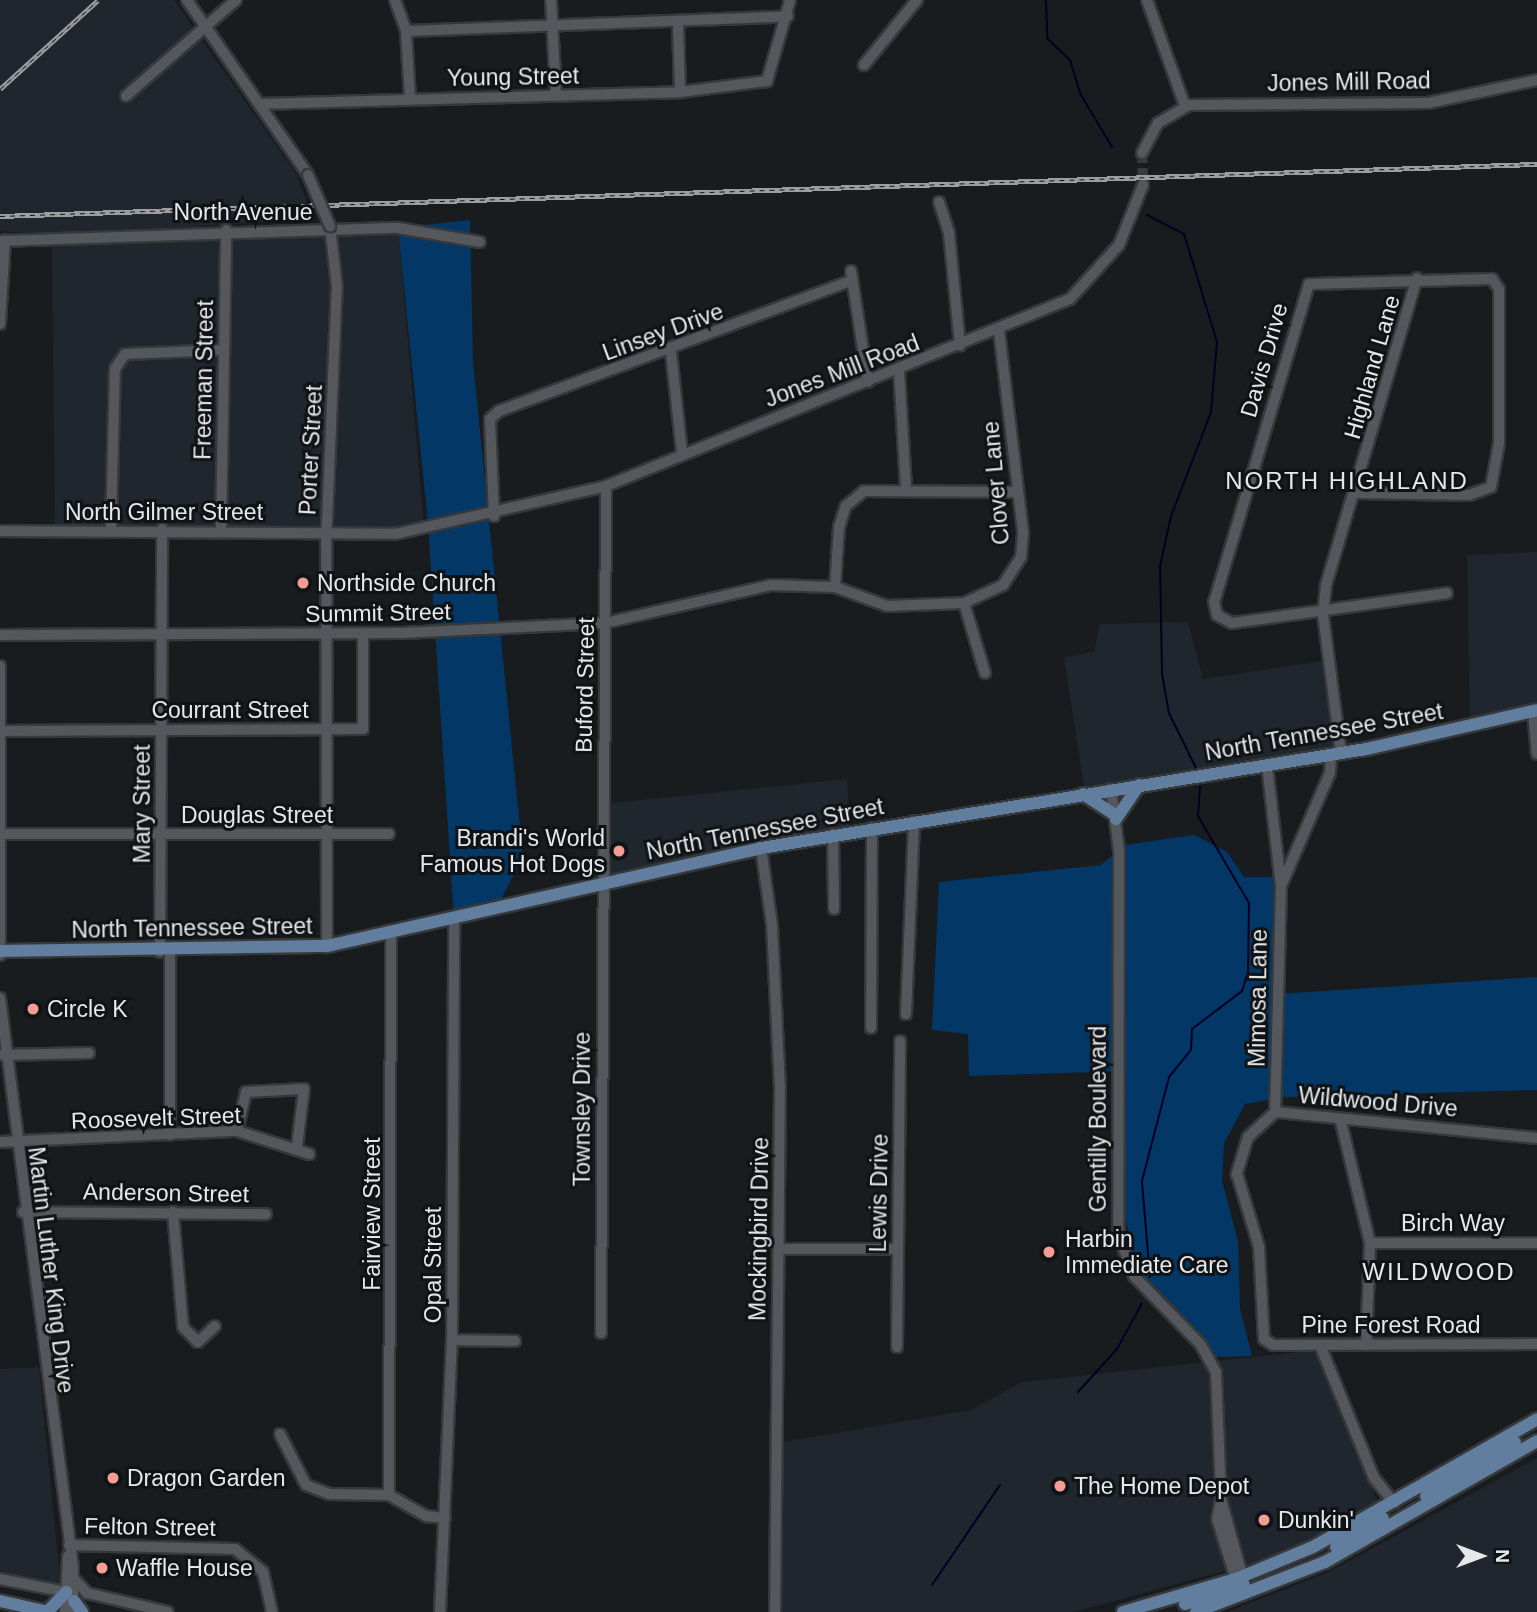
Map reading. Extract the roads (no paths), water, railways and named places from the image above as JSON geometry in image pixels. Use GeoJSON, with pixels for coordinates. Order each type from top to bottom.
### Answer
{"type":"FeatureCollection","features":[{"type":"Feature","properties":{"kind":"main road","name":"North Tennessee Street"},"geometry":{"type":"LineString","coordinates":[[0,952],[165,952],[327,946],[761,848],[1082,793],[1336,754],[1535,710]]}},
{"type":"Feature","properties":{"kind":"main road"},"geometry":{"type":"LineString","coordinates":[[1082,793],[1115,817],[1139,785]]}},
{"type":"Feature","properties":{"kind":"main road"},"geometry":{"type":"LineString","coordinates":[[1196,1612],[1394,1503],[1537,1419]]}},
{"type":"Feature","properties":{"kind":"main road"},"geometry":{"type":"LineString","coordinates":[[1388,1528],[1418,1502],[1537,1428]]}},
{"type":"Feature","properties":{"kind":"main road"},"geometry":{"type":"LineString","coordinates":[[1158,1612],[1242,1586],[1388,1528],[1537,1441]]}},
{"type":"Feature","properties":{"kind":"main road"},"geometry":{"type":"LineString","coordinates":[[1523,1448],[1537,1449]]}},
{"type":"Feature","properties":{"kind":"main road"},"geometry":{"type":"LineString","coordinates":[[1123,1612],[1242,1586],[1338,1546],[1415,1490]]}},
{"type":"Feature","properties":{"kind":"main road"},"geometry":{"type":"LineString","coordinates":[[0,1601],[48,1612],[71,1602],[82,1612]]}},
{"type":"Feature","properties":{"kind":"main road"},"geometry":{"type":"LineString","coordinates":[[0,1609],[13,1612]]}},
{"type":"Feature","properties":{"kind":"street","name":"Porter Street"},"geometry":{"type":"LineString","coordinates":[[187,0],[207,25],[308,175],[331,228],[337,287],[326,534],[324,835],[327,946]]}},
{"type":"Feature","properties":{"kind":"street"},"geometry":{"type":"LineString","coordinates":[[126,96],[236,0]]}},
{"type":"Feature","properties":{"kind":"street"},"geometry":{"type":"LineString","coordinates":[[395,0],[406,31],[410,99]]}},
{"type":"Feature","properties":{"kind":"street"},"geometry":{"type":"LineString","coordinates":[[551,0],[556,96]]}},
{"type":"Feature","properties":{"kind":"street"},"geometry":{"type":"LineString","coordinates":[[406,31],[678,24],[788,16],[790,0]]}},
{"type":"Feature","properties":{"kind":"street"},"geometry":{"type":"LineString","coordinates":[[864,65],[916,0]]}},
{"type":"Feature","properties":{"kind":"street"},"geometry":{"type":"LineString","coordinates":[[1142,153],[1153,127],[1185,106],[1147,0]]}},
{"type":"Feature","properties":{"kind":"street","name":"Young Street"},"geometry":{"type":"LineString","coordinates":[[259,104],[680,92],[767,81],[788,16]]}},
{"type":"Feature","properties":{"kind":"street"},"geometry":{"type":"LineString","coordinates":[[678,24],[680,92]]}},
{"type":"Feature","properties":{"kind":"street","name":"Jones Mill Road"},"geometry":{"type":"LineString","coordinates":[[1185,106],[1419,103],[1537,80]]}},
{"type":"Feature","properties":{"kind":"street","name":"Jones Mill Road"},"geometry":{"type":"LineString","coordinates":[[494,516],[606,486],[1042,313],[1091,282],[1119,245],[1143,185]]}},
{"type":"Feature","properties":{"kind":"street"},"geometry":{"type":"LineString","coordinates":[[939,202],[949,233],[960,345]]}},
{"type":"Feature","properties":{"kind":"street","name":"North Avenue"},"geometry":{"type":"LineString","coordinates":[[2,241],[226,230],[398,228],[480,242]]}},
{"type":"Feature","properties":{"kind":"street","name":"Freeman Street"},"geometry":{"type":"LineString","coordinates":[[221,530],[226,230]]}},
{"type":"Feature","properties":{"kind":"street"},"geometry":{"type":"LineString","coordinates":[[0,324],[2,241]]}},
{"type":"Feature","properties":{"kind":"street","name":"Linsey Drive"},"geometry":{"type":"LineString","coordinates":[[494,516],[490,419],[671,352],[851,276],[868,382]]}},
{"type":"Feature","properties":{"kind":"street","name":"Davis Drive"},"geometry":{"type":"LineString","coordinates":[[1356,493],[1469,495],[1487,491],[1493,482],[1499,289],[1487,277],[1322,279],[1305,290],[1214,602],[1217,615],[1232,623],[1324,614],[1447,593]]}},
{"type":"Feature","properties":{"kind":"street","name":"Highland Lane"},"geometry":{"type":"LineString","coordinates":[[1336,754],[1324,614],[1417,278]]}},
{"type":"Feature","properties":{"kind":"street","name":"Clover Lane"},"geometry":{"type":"LineString","coordinates":[[964,603],[1003,585],[1021,557],[1018,492],[999,330]]}},
{"type":"Feature","properties":{"kind":"street"},"geometry":{"type":"LineString","coordinates":[[111,528],[115,369],[125,354],[223,350]]}},
{"type":"Feature","properties":{"kind":"street"},"geometry":{"type":"LineString","coordinates":[[671,352],[681,454]]}},
{"type":"Feature","properties":{"kind":"street"},"geometry":{"type":"LineString","coordinates":[[899,370],[906,488]]}},
{"type":"Feature","properties":{"kind":"street","name":"Buford Street"},"geometry":{"type":"LineString","coordinates":[[601,884],[606,486]]}},
{"type":"Feature","properties":{"kind":"street"},"geometry":{"type":"LineString","coordinates":[[835,587],[846,506],[864,491],[906,488],[1018,492]]}},
{"type":"Feature","properties":{"kind":"street","name":"North Gilmer Street"},"geometry":{"type":"LineString","coordinates":[[0,531],[111,528],[326,534],[416,533],[494,516]]}},
{"type":"Feature","properties":{"kind":"street","name":"Mary Street"},"geometry":{"type":"LineString","coordinates":[[162,529],[162,834],[170,1135]]}},
{"type":"Feature","properties":{"kind":"street","name":"Summit Street"},"geometry":{"type":"LineString","coordinates":[[0,635],[325,634],[605,623],[771,585],[835,587],[887,606],[964,603]]}},
{"type":"Feature","properties":{"kind":"street"},"geometry":{"type":"LineString","coordinates":[[964,603],[985,673]]}},
{"type":"Feature","properties":{"kind":"street","name":"Courrant Street"},"geometry":{"type":"LineString","coordinates":[[1,731],[363,729],[363,633]]}},
{"type":"Feature","properties":{"kind":"street"},"geometry":{"type":"LineString","coordinates":[[0,669],[0,952]]}},
{"type":"Feature","properties":{"kind":"street"},"geometry":{"type":"LineString","coordinates":[[1535,710],[1537,754]]}},
{"type":"Feature","properties":{"kind":"street","name":"Mimosa Lane"},"geometry":{"type":"LineString","coordinates":[[1281,886],[1336,754]]}},
{"type":"Feature","properties":{"kind":"street","name":"Mimosa Lane"},"geometry":{"type":"LineString","coordinates":[[1267,765],[1281,886],[1275,1112]]}},
{"type":"Feature","properties":{"kind":"street","name":"Gentilly Boulevard"},"geometry":{"type":"LineString","coordinates":[[1111,789],[1115,817],[1118,1233],[1135,1276],[1201,1345],[1216,1372],[1221,1499],[1242,1586]]}},
{"type":"Feature","properties":{"kind":"street"},"geometry":{"type":"LineString","coordinates":[[906,1014],[914,821]]}},
{"type":"Feature","properties":{"kind":"street"},"geometry":{"type":"LineString","coordinates":[[872,828],[872,1028]]}},
{"type":"Feature","properties":{"kind":"street","name":"Douglas Street"},"geometry":{"type":"LineString","coordinates":[[1,834],[389,834]]}},
{"type":"Feature","properties":{"kind":"street"},"geometry":{"type":"LineString","coordinates":[[833,834],[834,909]]}},
{"type":"Feature","properties":{"kind":"street","name":"Mockingbird Drive"},"geometry":{"type":"LineString","coordinates":[[761,848],[779,1001],[775,1612]]}},
{"type":"Feature","properties":{"kind":"street","name":"Townsley Drive"},"geometry":{"type":"LineString","coordinates":[[601,884],[601,1333]]}},
{"type":"Feature","properties":{"kind":"street","name":"Opal Street"},"geometry":{"type":"LineString","coordinates":[[440,1612],[452,1340],[453,919]]}},
{"type":"Feature","properties":{"kind":"street","name":"Fairview Street"},"geometry":{"type":"LineString","coordinates":[[389,1495],[391,933]]}},
{"type":"Feature","properties":{"kind":"street","name":"Martin Luther King Drive"},"geometry":{"type":"LineString","coordinates":[[0,998],[3,1055],[74,1579],[71,1602],[65,1612]]}},
{"type":"Feature","properties":{"kind":"street","name":"Lewis Drive"},"geometry":{"type":"LineString","coordinates":[[897,1347],[901,1041]]}},
{"type":"Feature","properties":{"kind":"street"},"geometry":{"type":"LineString","coordinates":[[3,1055],[89,1053]]}},
{"type":"Feature","properties":{"kind":"street"},"geometry":{"type":"LineString","coordinates":[[237,1131],[246,1092],[304,1090],[297,1146]]}},
{"type":"Feature","properties":{"kind":"street","name":"Wildwood Drive"},"geometry":{"type":"LineString","coordinates":[[1261,1323],[1259,1247],[1237,1174],[1248,1137],[1275,1112],[1341,1122],[1497,1130],[1537,1138]]}},
{"type":"Feature","properties":{"kind":"street"},"geometry":{"type":"LineString","coordinates":[[1341,1122],[1370,1243],[1366,1345]]}},
{"type":"Feature","properties":{"kind":"street","name":"Roosevelt Street"},"geometry":{"type":"LineString","coordinates":[[0,1142],[237,1131],[297,1146],[309,1154]]}},
{"type":"Feature","properties":{"kind":"street","name":"Anderson Street"},"geometry":{"type":"LineString","coordinates":[[23,1212],[266,1214]]}},
{"type":"Feature","properties":{"kind":"street"},"geometry":{"type":"LineString","coordinates":[[173,1212],[183,1327],[198,1342],[215,1326]]}},
{"type":"Feature","properties":{"kind":"street","name":"Birch Way"},"geometry":{"type":"LineString","coordinates":[[1370,1243],[1537,1243]]}},
{"type":"Feature","properties":{"kind":"street"},"geometry":{"type":"LineString","coordinates":[[779,1249],[897,1249]]}},
{"type":"Feature","properties":{"kind":"street","name":"Pine Forest Road"},"geometry":{"type":"LineString","coordinates":[[1261,1323],[1264,1339],[1273,1345],[1537,1344]]}},
{"type":"Feature","properties":{"kind":"street"},"geometry":{"type":"LineString","coordinates":[[452,1340],[515,1341]]}},
{"type":"Feature","properties":{"kind":"street"},"geometry":{"type":"LineString","coordinates":[[1320,1345],[1374,1478],[1394,1503]]}},
{"type":"Feature","properties":{"kind":"street"},"geometry":{"type":"LineString","coordinates":[[280,1434],[306,1485],[329,1494],[389,1495],[426,1516],[445,1518]]}},
{"type":"Feature","properties":{"kind":"street","name":"Martin Luther King Drive"},"geometry":{"type":"LineString","coordinates":[[69,1545],[71,1602]]}},
{"type":"Feature","properties":{"kind":"street","name":"Felton Street"},"geometry":{"type":"LineString","coordinates":[[69,1545],[234,1549],[264,1572],[272,1612]]}},
{"type":"Feature","properties":{"kind":"street"},"geometry":{"type":"LineString","coordinates":[[0,1579],[71,1602],[87,1593]]}},
{"type":"Feature","properties":{"kind":"street"},"geometry":{"type":"LineString","coordinates":[[74,1579],[87,1593],[168,1612]]}},
{"type":"Feature","properties":{"kind":"waterway"},"geometry":{"type":"LineString","coordinates":[[1046,0],[1047,38],[1070,60],[1081,95],[1112,147]]}},
{"type":"Feature","properties":{"kind":"waterway"},"geometry":{"type":"LineString","coordinates":[[1147,215],[1184,234],[1217,342],[1211,412],[1171,516],[1160,566],[1162,674],[1169,713],[1196,768]]}},
{"type":"Feature","properties":{"kind":"waterway"},"geometry":{"type":"LineString","coordinates":[[1150,1277],[1142,1181],[1169,1077],[1191,1050],[1192,1029],[1242,991],[1248,972],[1249,903],[1198,816],[1200,784]]}},
{"type":"Feature","properties":{"kind":"waterway"},"geometry":{"type":"LineString","coordinates":[[1078,1392],[1117,1349],[1142,1303]]}},
{"type":"Feature","properties":{"kind":"waterway"},"geometry":{"type":"LineString","coordinates":[[932,1585],[1000,1485]]}},
{"type":"Feature","properties":{"kind":"tunnel"},"geometry":{"type":"LineString","coordinates":[[1142,153],[1143,185]]}},
{"type":"Feature","properties":{"kind":"railway"},"geometry":{"type":"LineString","coordinates":[[0,89],[98,0]]}},
{"type":"Feature","properties":{"kind":"railway"},"geometry":{"type":"LineString","coordinates":[[0,216],[1537,164]]}},
{"type":"Feature","properties":{"kind":"place","name":"Northside Church"},"geometry":{"type":"Point","coordinates":[303,583]}},
{"type":"Feature","properties":{"kind":"place","name":"Brandi's World Famous Hot Dogs"},"geometry":{"type":"Point","coordinates":[619,851]}},
{"type":"Feature","properties":{"kind":"place","name":"Circle K"},"geometry":{"type":"Point","coordinates":[33,1009]}},
{"type":"Feature","properties":{"kind":"place","name":"Harbin Immediate Care"},"geometry":{"type":"Point","coordinates":[1049,1252]}},
{"type":"Feature","properties":{"kind":"place","name":"Dragon Garden"},"geometry":{"type":"Point","coordinates":[113,1478]}},
{"type":"Feature","properties":{"kind":"place","name":"The Home Depot"},"geometry":{"type":"Point","coordinates":[1060,1486]}},
{"type":"Feature","properties":{"kind":"place","name":"Dunkin'"},"geometry":{"type":"Point","coordinates":[1264,1520]}},
{"type":"Feature","properties":{"kind":"place","name":"Waffle House"},"geometry":{"type":"Point","coordinates":[102,1568]}},
{"type":"Feature","properties":{"kind":"district","name":"NORTH HIGHLAND"},"geometry":{"type":"Point","coordinates":[1347,481]}},
{"type":"Feature","properties":{"kind":"district","name":"WILDWOOD"},"geometry":{"type":"Point","coordinates":[1439,1272]}}]}
